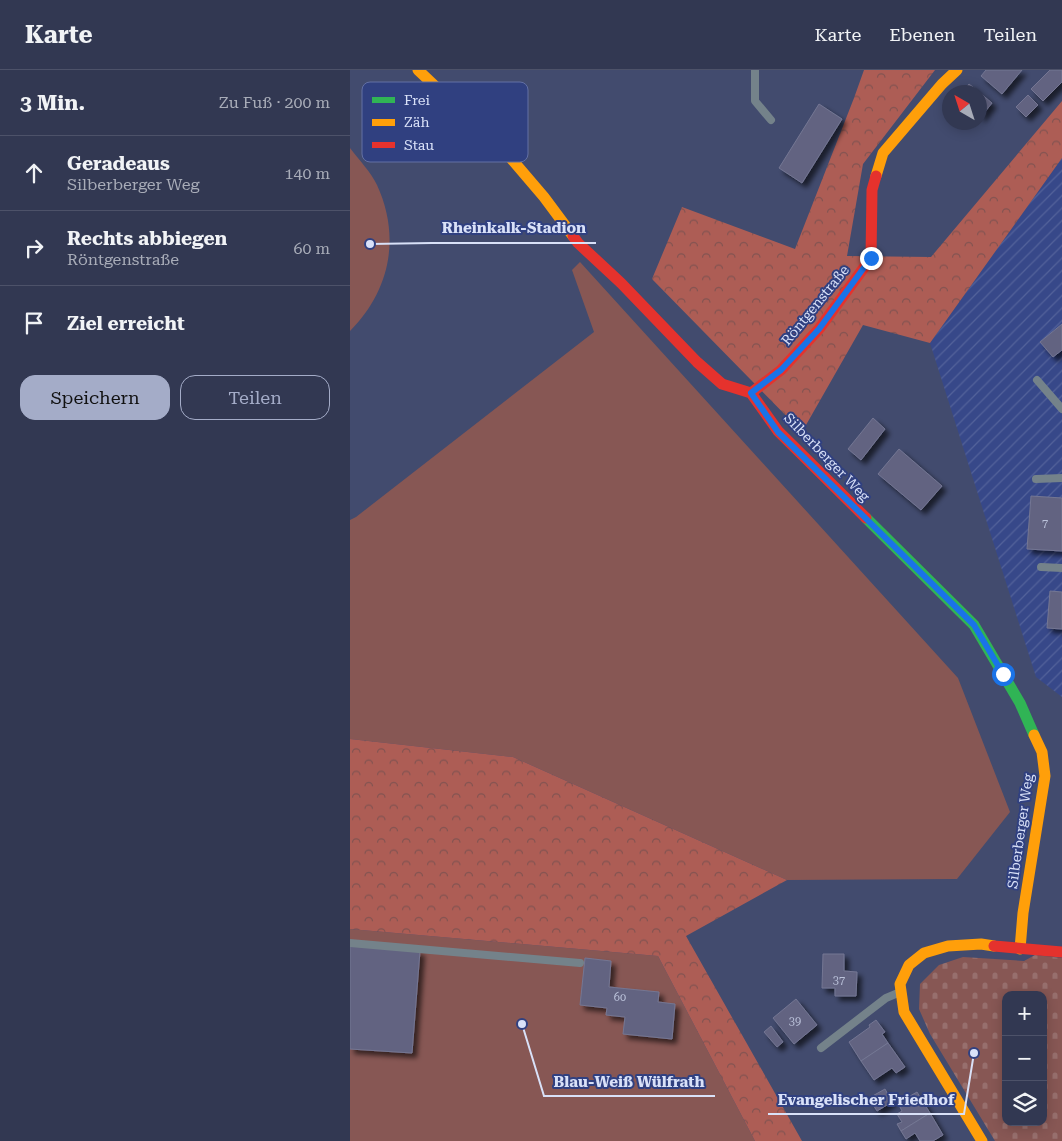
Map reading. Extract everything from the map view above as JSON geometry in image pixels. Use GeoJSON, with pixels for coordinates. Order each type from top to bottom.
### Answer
{"type":"FeatureCollection","features":[{"type":"Feature","properties":{"kind":"street"},"geometry":{"type":"LineString","coordinates":[[418,70],[431,82]]}},
{"type":"Feature","properties":{"kind":"street","name":"Röntgenstraße"},"geometry":{"type":"LineString","coordinates":[[751,393],[781,370],[819,329],[871,258],[872,190],[883,153],[942,84],[958,70]]}},
{"type":"Feature","properties":{"kind":"street"},"geometry":{"type":"LineString","coordinates":[[514,162],[544,197],[578,243],[621,283],[697,362],[722,384],[751,393]]}},
{"type":"Feature","properties":{"kind":"street","name":"Silberberger Weg"},"geometry":{"type":"LineString","coordinates":[[751,393],[778,432],[974,625],[1020,703],[1042,752],[1045,776],[1020,949]]}},
{"type":"Feature","properties":{"kind":"street"},"geometry":{"type":"LineString","coordinates":[[982,1141],[904,1012],[900,984],[909,964],[924,953],[948,946],[980,944],[1062,952]]}},
{"type":"Feature","properties":{"kind":"lane"},"geometry":{"type":"LineString","coordinates":[[755,70],[755,101],[771,120]]}},
{"type":"Feature","properties":{"kind":"lane"},"geometry":{"type":"LineString","coordinates":[[1037,380],[1062,409]]}},
{"type":"Feature","properties":{"kind":"lane"},"geometry":{"type":"LineString","coordinates":[[1036,478],[1062,478]]}},
{"type":"Feature","properties":{"kind":"lane"},"geometry":{"type":"LineString","coordinates":[[1041,567],[1062,568]]}},
{"type":"Feature","properties":{"kind":"lane"},"geometry":{"type":"LineString","coordinates":[[350,943],[580,963]]}},
{"type":"Feature","properties":{"kind":"lane"},"geometry":{"type":"LineString","coordinates":[[821,1048],[886,998],[901,991]]}},
{"type":"Feature","properties":{"kind":"shaded area"},"geometry":{"type":"Polygon","coordinates":[[[1062,158],[1062,697],[1036,677],[930,343],[1062,158]]]}},
{"type":"Feature","properties":{"kind":"green space"},"geometry":{"type":"Polygon","coordinates":[[[864,70],[935,70],[863,164],[847,256],[931,257],[1062,101],[1062,158],[930,343],[863,325],[802,432],[652,279],[682,207],[795,249],[864,70]]]}},
{"type":"Feature","properties":{"kind":"green space"},"geometry":{"type":"Polygon","coordinates":[[[350,148],[377,185],[389,224],[390,244],[388,262],[374,299],[364,315],[350,331],[350,148]]]}},
{"type":"Feature","properties":{"kind":"green space"},"geometry":{"type":"Polygon","coordinates":[[[580,262],[958,678],[1010,812],[957,879],[787,880],[513,757],[350,739],[350,520],[594,332],[572,270],[580,262]]]}},
{"type":"Feature","properties":{"kind":"green space"},"geometry":{"type":"Polygon","coordinates":[[[350,739],[513,757],[787,880],[686,936],[802,1141],[755,1141],[658,956],[350,929],[350,739]]]}},
{"type":"Feature","properties":{"kind":"green space"},"geometry":{"type":"Polygon","coordinates":[[[350,929],[658,956],[755,1141],[350,1141],[350,929]]]}},
{"type":"Feature","properties":{"kind":"green space"},"geometry":{"type":"Polygon","coordinates":[[[1035,955],[1062,958],[1062,1141],[995,1141],[930,1034],[919,1009],[920,984],[939,965],[963,957],[1024,961],[1035,955]]]}},
{"type":"Feature","properties":{"kind":"building"},"geometry":{"type":"Polygon","coordinates":[[[986,70],[1022,70],[1002,94],[981,76],[986,70]]]}},
{"type":"Feature","properties":{"kind":"building"},"geometry":{"type":"Polygon","coordinates":[[[1050,70],[1062,70],[1062,82],[1043,101],[1031,89],[1050,70]]]}},
{"type":"Feature","properties":{"kind":"building"},"geometry":{"type":"Polygon","coordinates":[[[1028,95],[1038,105],[1026,117],[1016,107],[1028,95]]]}},
{"type":"Feature","properties":{"kind":"building"},"geometry":{"type":"Polygon","coordinates":[[[987,99],[992,103],[987,109],[987,99]]]}},
{"type":"Feature","properties":{"kind":"building"},"geometry":{"type":"Polygon","coordinates":[[[819,104],[842,119],[802,183],[779,168],[819,104]]]}},
{"type":"Feature","properties":{"kind":"building"},"geometry":{"type":"Polygon","coordinates":[[[1062,324],[1062,350],[1053,357],[1040,342],[1062,324]]]}},
{"type":"Feature","properties":{"kind":"building"},"geometry":{"type":"Polygon","coordinates":[[[873,418],[885,429],[861,460],[848,449],[873,418]]]}},
{"type":"Feature","properties":{"kind":"building"},"geometry":{"type":"Polygon","coordinates":[[[899,449],[942,486],[921,510],[878,474],[899,449]]]}},
{"type":"Feature","properties":{"kind":"building"},"geometry":{"type":"Polygon","coordinates":[[[1031,496],[1062,498],[1062,551],[1027,549],[1031,496]]]}},
{"type":"Feature","properties":{"kind":"building"},"geometry":{"type":"Polygon","coordinates":[[[1050,591],[1062,592],[1062,629],[1047,628],[1050,591]]]}},
{"type":"Feature","properties":{"kind":"building"},"geometry":{"type":"Polygon","coordinates":[[[350,946],[420,951],[412,1053],[350,1049],[350,946]]]}},
{"type":"Feature","properties":{"kind":"building"},"geometry":{"type":"Polygon","coordinates":[[[823,954],[844,954],[844,971],[857,972],[856,996],[835,996],[835,988],[822,988],[823,954]]]}},
{"type":"Feature","properties":{"kind":"building"},"geometry":{"type":"Polygon","coordinates":[[[585,958],[611,961],[609,987],[659,992],[658,1002],[675,1004],[672,1039],[623,1034],[625,1017],[606,1015],[607,1008],[580,1005],[585,958]]]}},
{"type":"Feature","properties":{"kind":"building"},"geometry":{"type":"Polygon","coordinates":[[[796,999],[817,1025],[794,1044],[773,1018],[796,999]]]}},
{"type":"Feature","properties":{"kind":"building"},"geometry":{"type":"Polygon","coordinates":[[[876,1020],[885,1032],[882,1034],[888,1043],[861,1061],[849,1042],[870,1027],[869,1025],[876,1020]]]}},
{"type":"Feature","properties":{"kind":"building"},"geometry":{"type":"Polygon","coordinates":[[[771,1026],[783,1042],[777,1047],[764,1032],[771,1026]]]}},
{"type":"Feature","properties":{"kind":"building"},"geometry":{"type":"Polygon","coordinates":[[[888,1043],[905,1067],[896,1073],[892,1068],[874,1080],[861,1061],[888,1043]]]}},
{"type":"Feature","properties":{"kind":"building"},"geometry":{"type":"Polygon","coordinates":[[[885,1089],[892,1102],[877,1111],[869,1098],[885,1089]]]}},
{"type":"Feature","properties":{"kind":"building"},"geometry":{"type":"Polygon","coordinates":[[[917,1092],[930,1113],[901,1131],[897,1124],[902,1122],[897,1114],[902,1111],[898,1103],[917,1092]]]}},
{"type":"Feature","properties":{"kind":"building"},"geometry":{"type":"Polygon","coordinates":[[[930,1113],[943,1135],[933,1141],[920,1141],[915,1133],[906,1139],[901,1131],[930,1113]]]}},
{"type":"Feature","properties":{"kind":"traffic: fast"},"geometry":{"type":"LineString","coordinates":[[866,518],[974,625],[1020,703],[1034,735]]}},
{"type":"Feature","properties":{"kind":"traffic: slow"},"geometry":{"type":"LineString","coordinates":[[418,70],[431,82]]}},
{"type":"Feature","properties":{"kind":"traffic: slow"},"geometry":{"type":"LineString","coordinates":[[876,176],[883,153],[942,84],[957,70]]}},
{"type":"Feature","properties":{"kind":"traffic: slow"},"geometry":{"type":"LineString","coordinates":[[514,162],[544,197],[573,236]]}},
{"type":"Feature","properties":{"kind":"traffic: slow"},"geometry":{"type":"LineString","coordinates":[[1020,949],[1023,913],[1045,776],[1042,752],[1034,735]]}},
{"type":"Feature","properties":{"kind":"traffic: slow"},"geometry":{"type":"LineString","coordinates":[[982,1141],[904,1012],[900,984],[909,965],[924,953],[948,946],[981,944],[994,946]]}},
{"type":"Feature","properties":{"kind":"traffic: jam"},"geometry":{"type":"LineString","coordinates":[[751,393],[781,370],[819,329],[871,258],[872,190],[876,176]]}},
{"type":"Feature","properties":{"kind":"traffic: jam"},"geometry":{"type":"LineString","coordinates":[[573,236],[697,362],[722,384],[751,393],[778,431],[866,518]]}},
{"type":"Feature","properties":{"kind":"traffic: jam"},"geometry":{"type":"LineString","coordinates":[[994,946],[1062,952]]}},
{"type":"Feature","properties":{"kind":"place","name":"Rheinkalk-Stadion"},"geometry":{"type":"Point","coordinates":[370,244]}},
{"type":"Feature","properties":{"kind":"place","name":"Blau-Weiß Wülfrath"},"geometry":{"type":"Point","coordinates":[522,1024]}},
{"type":"Feature","properties":{"kind":"place","name":"Evangelischer Friedhof"},"geometry":{"type":"Point","coordinates":[974,1053]}},
{"type":"Feature","properties":{"kind":"route"},"geometry":{"type":"LineString","coordinates":[[871,258],[819,329],[781,370],[751,393],[778,432],[974,625],[1003,674]]}}]}
